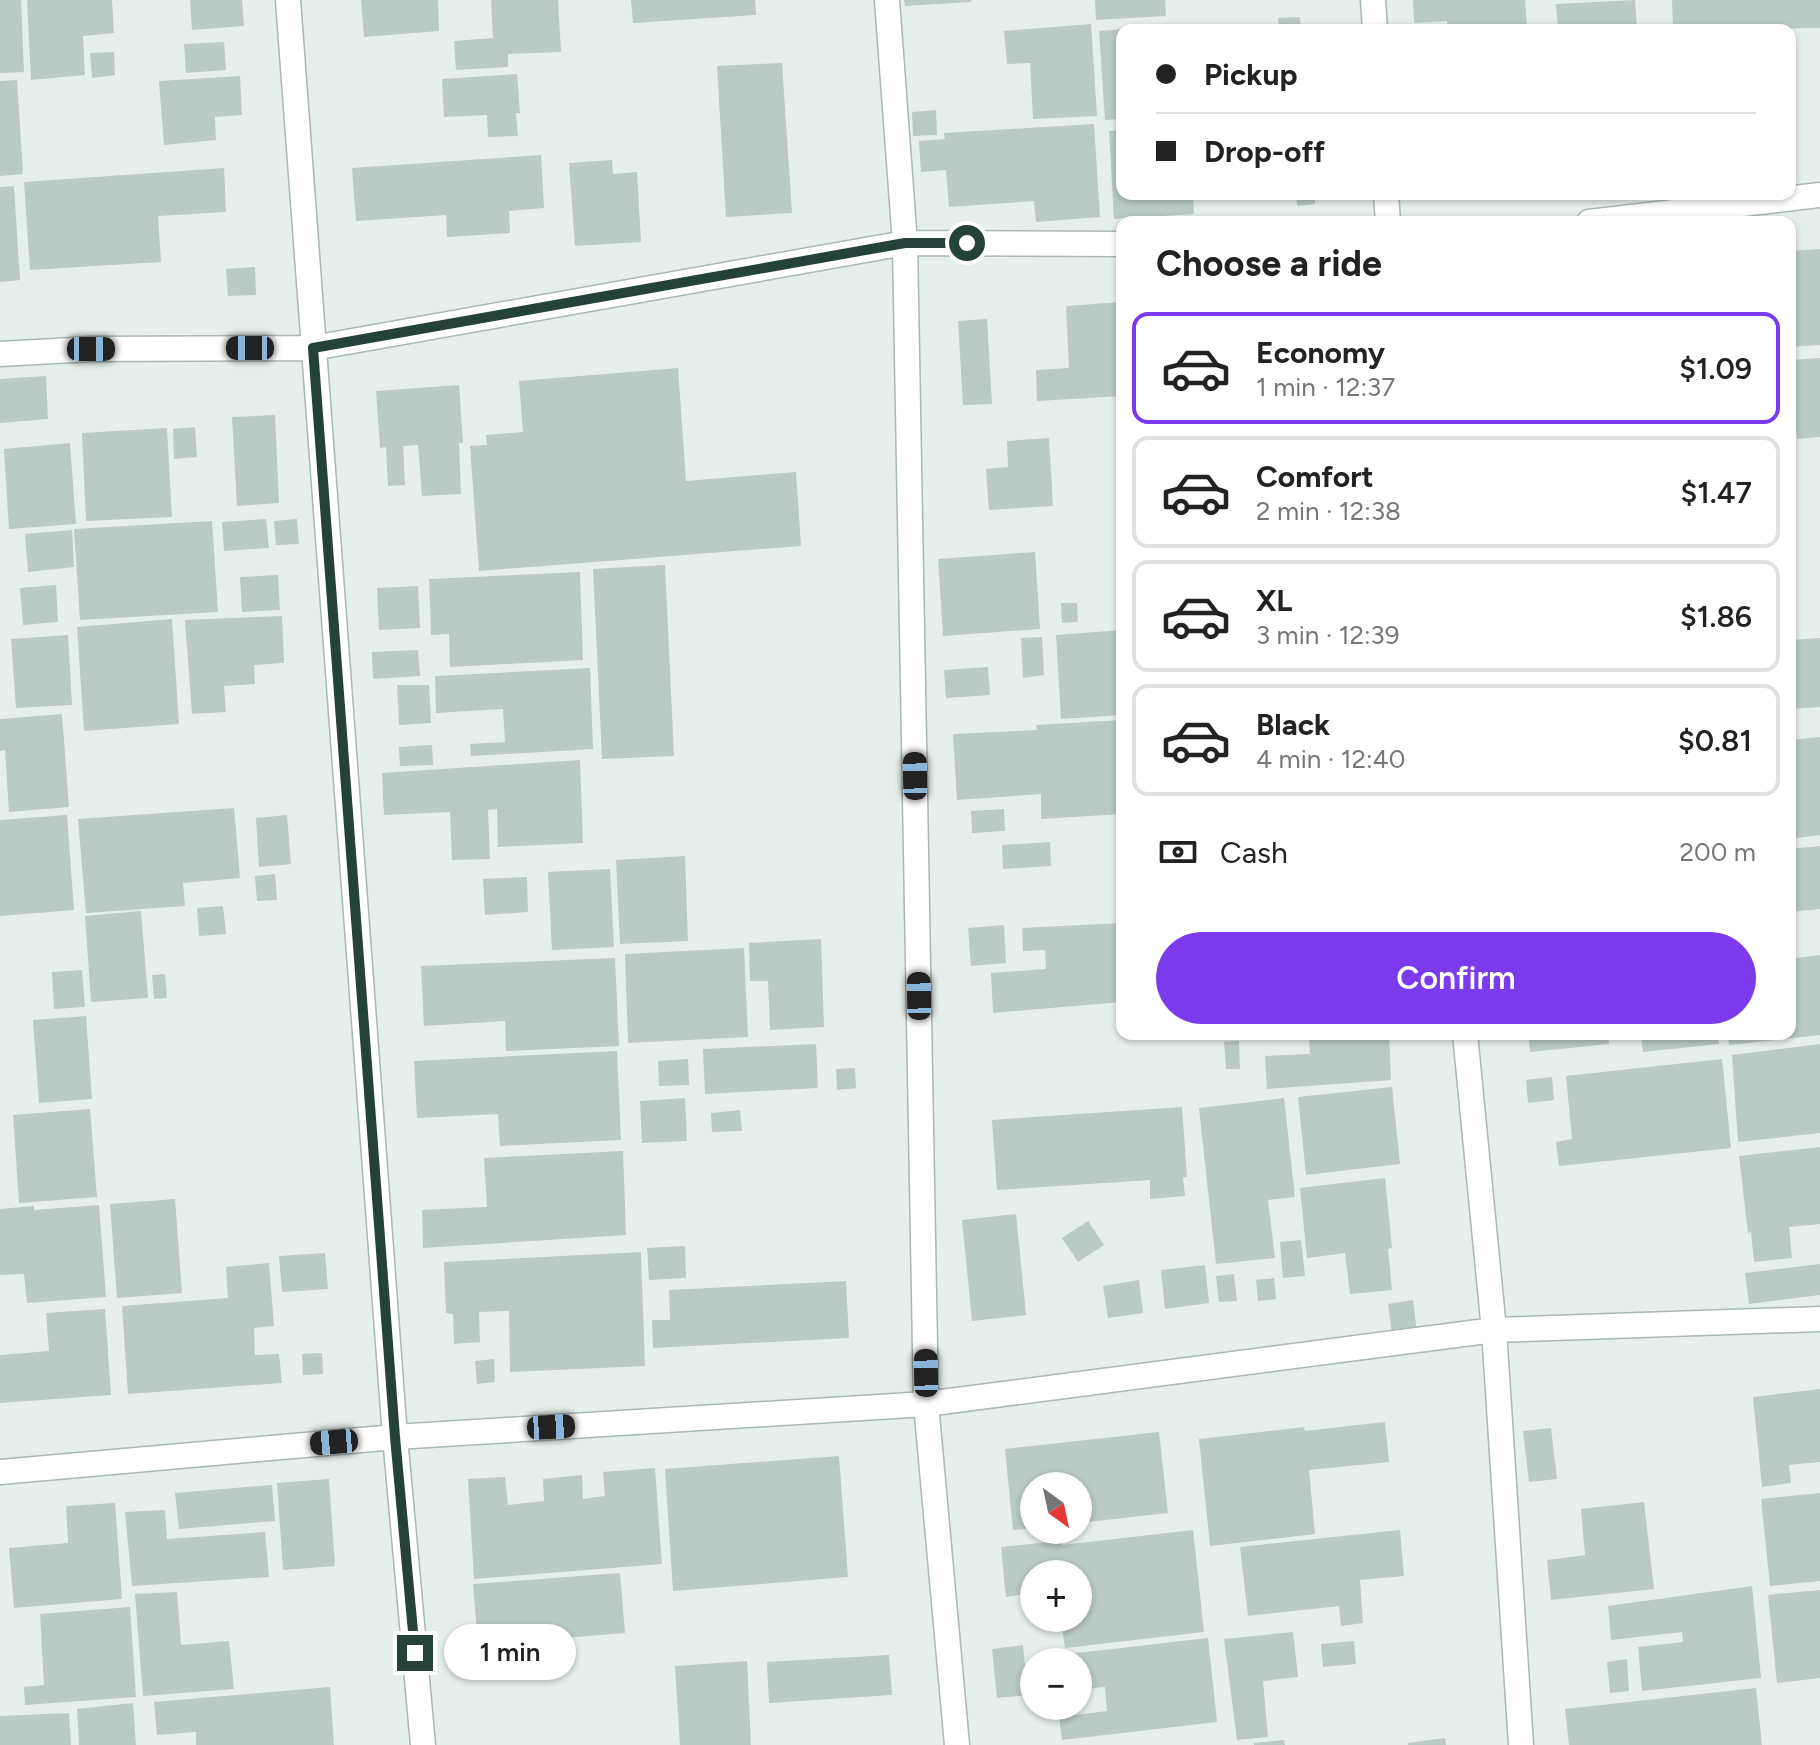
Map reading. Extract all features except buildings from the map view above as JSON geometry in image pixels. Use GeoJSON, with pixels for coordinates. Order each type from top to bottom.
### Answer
{"type":"FeatureCollection","features":[{"type":"Feature","properties":{"kind":"street"},"geometry":{"type":"LineString","coordinates":[[288,0],[395,1437],[423,1745]]}},
{"type":"Feature","properties":{"kind":"street"},"geometry":{"type":"LineString","coordinates":[[887,0],[905,243],[926,1404],[957,1745]]}},
{"type":"Feature","properties":{"kind":"street"},"geometry":{"type":"LineString","coordinates":[[1373,0],[1375,24]]}},
{"type":"Feature","properties":{"kind":"street"},"geometry":{"type":"LineString","coordinates":[[1796,198],[1820,195]]}},
{"type":"Feature","properties":{"kind":"street"},"geometry":{"type":"LineString","coordinates":[[1640,216],[1777,200]]}},
{"type":"Feature","properties":{"kind":"street"},"geometry":{"type":"LineString","coordinates":[[0,354],[91,349],[313,348],[905,243],[1116,244]]}},
{"type":"Feature","properties":{"kind":"street"},"geometry":{"type":"LineString","coordinates":[[1466,1040],[1494,1330],[1521,1745]]}},
{"type":"Feature","properties":{"kind":"street"},"geometry":{"type":"LineString","coordinates":[[0,1472],[395,1437],[926,1404],[1494,1330],[1820,1319]]}},
{"type":"Feature","properties":{"kind":"route"},"geometry":{"type":"LineString","coordinates":[[415,1653],[395,1437],[313,348],[905,243],[967,243]]}}]}
